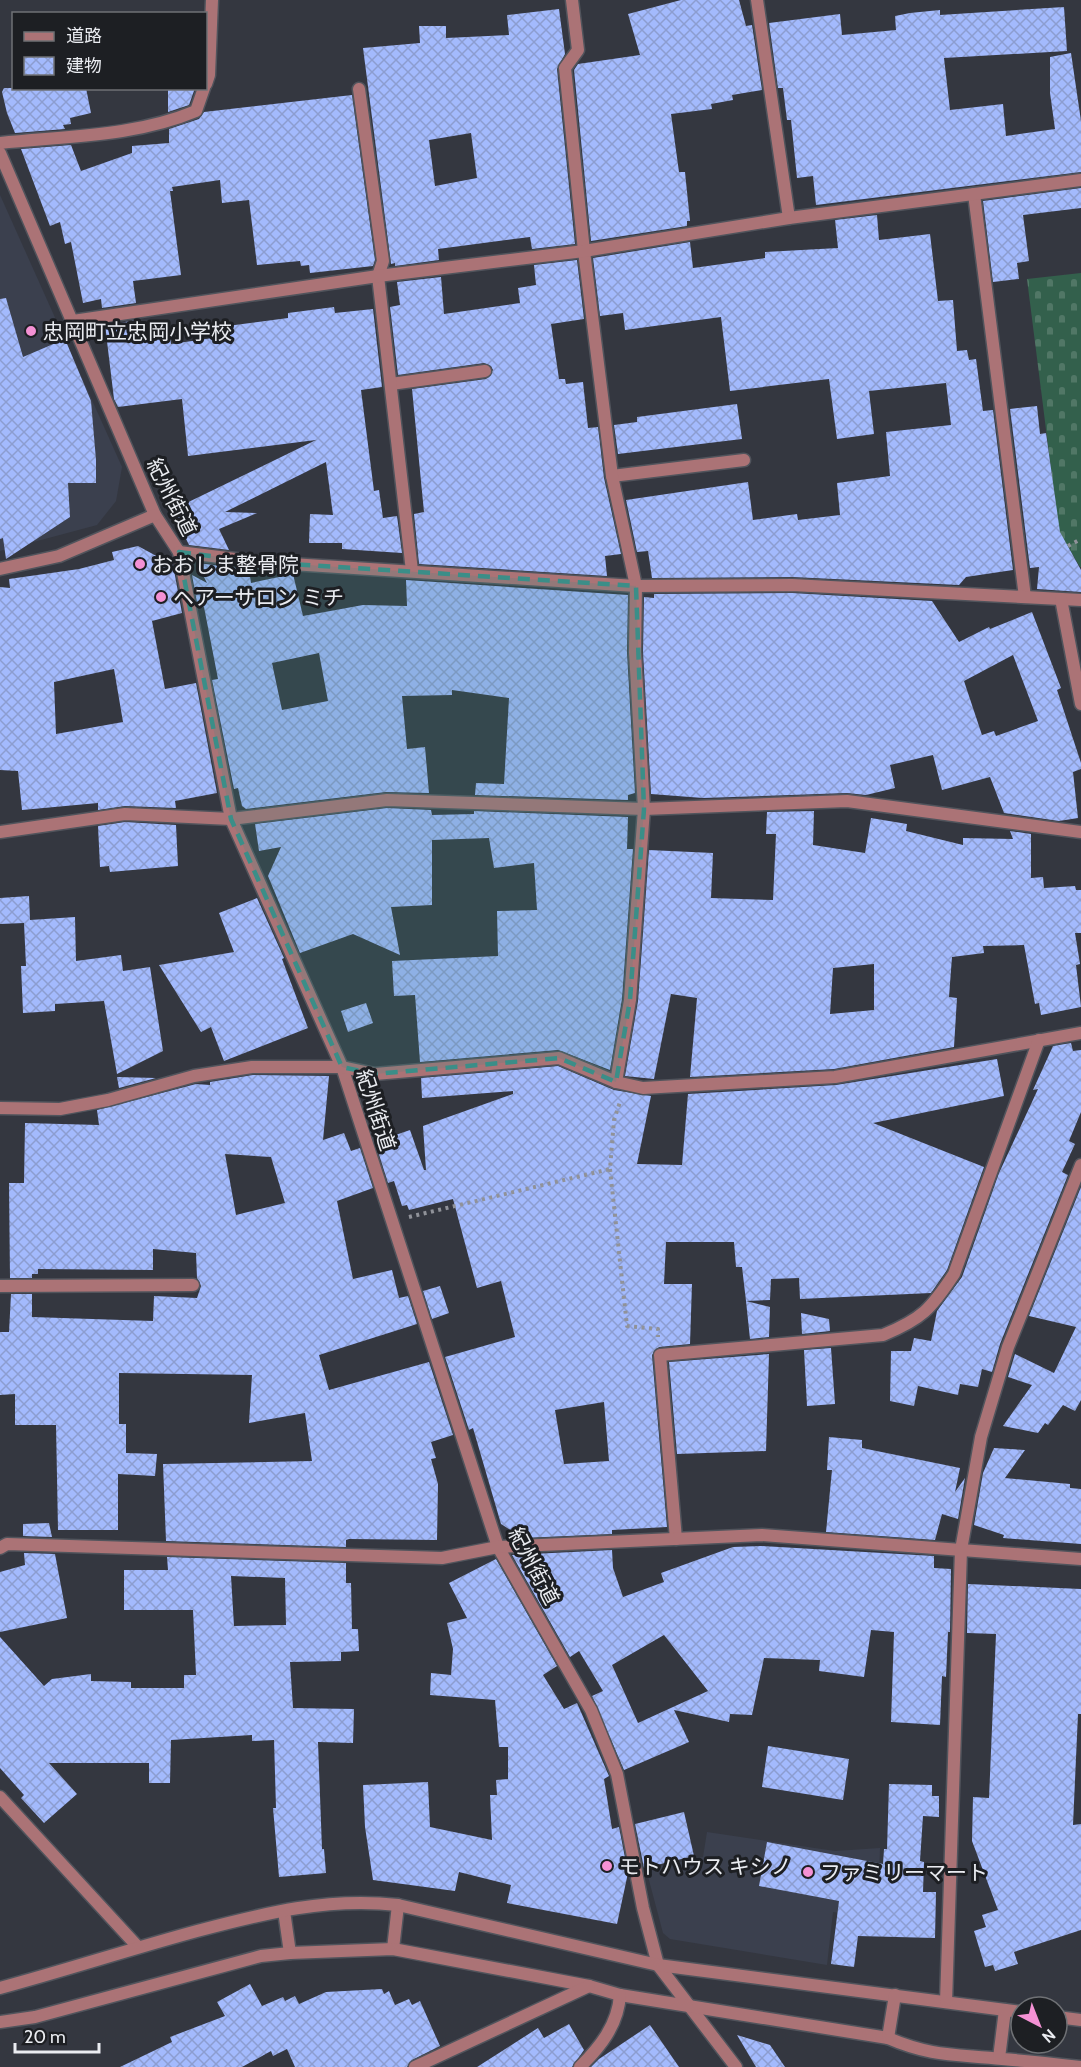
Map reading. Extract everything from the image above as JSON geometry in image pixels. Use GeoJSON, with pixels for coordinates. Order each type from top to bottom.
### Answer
{"type":"FeatureCollection","features":[{"type":"Feature","properties":{"kind":"street"},"geometry":{"type":"LineString","coordinates":[[207,80],[212,0]]}},
{"type":"Feature","properties":{"kind":"street"},"geometry":{"type":"LineString","coordinates":[[572,0],[578,50],[565,68],[584,251],[612,476],[636,586],[635,652],[644,809],[630,1000],[621,1083]]}},
{"type":"Feature","properties":{"kind":"street"},"geometry":{"type":"LineString","coordinates":[[757,0],[789,219]]}},
{"type":"Feature","properties":{"kind":"street"},"geometry":{"type":"LineString","coordinates":[[359,89],[383,261],[378,276],[412,571]]}},
{"type":"Feature","properties":{"kind":"street"},"geometry":{"type":"LineString","coordinates":[[0,143],[132,130],[171,122],[196,111],[204,90]]}},
{"type":"Feature","properties":{"kind":"street","name":"紀州街道"},"geometry":{"type":"LineString","coordinates":[[0,153],[155,515],[179,552],[231,819],[342,1067],[498,1547],[591,1710],[617,1774],[643,1908],[658,1965],[736,2067]]}},
{"type":"Feature","properties":{"kind":"street"},"geometry":{"type":"LineString","coordinates":[[73,321],[378,276],[584,251],[789,219],[1081,180]]}},
{"type":"Feature","properties":{"kind":"street"},"geometry":{"type":"LineString","coordinates":[[974,194],[1025,597]]}},
{"type":"Feature","properties":{"kind":"street"},"geometry":{"type":"LineString","coordinates":[[391,384],[485,371]]}},
{"type":"Feature","properties":{"kind":"street"},"geometry":{"type":"LineString","coordinates":[[612,476],[744,460]]}},
{"type":"Feature","properties":{"kind":"street"},"geometry":{"type":"LineString","coordinates":[[0,569],[59,556],[155,515]]}},
{"type":"Feature","properties":{"kind":"street"},"geometry":{"type":"LineString","coordinates":[[179,552],[260,562],[636,586],[792,585],[1081,600]]}},
{"type":"Feature","properties":{"kind":"street"},"geometry":{"type":"LineString","coordinates":[[1061,599],[1081,704]]}},
{"type":"Feature","properties":{"kind":"street"},"geometry":{"type":"LineString","coordinates":[[0,832],[125,814],[231,819],[387,800],[644,809],[847,801],[1081,832]]}},
{"type":"Feature","properties":{"kind":"street"},"geometry":{"type":"LineString","coordinates":[[0,1108],[60,1109],[108,1100],[194,1076],[252,1067],[342,1067],[375,1074],[559,1058],[621,1083],[643,1088],[835,1077],[1081,1033]]}},
{"type":"Feature","properties":{"kind":"street"},"geometry":{"type":"LineString","coordinates":[[676,1539],[660,1355],[883,1335],[909,1324],[932,1306],[954,1274],[1039,1040]]}},
{"type":"Feature","properties":{"kind":"street"},"geometry":{"type":"LineString","coordinates":[[946,2002],[961,1551],[981,1437],[1008,1347],[1081,1165]]}},
{"type":"Feature","properties":{"kind":"street"},"geometry":{"type":"LineString","coordinates":[[0,1286],[193,1285]]}},
{"type":"Feature","properties":{"kind":"street"},"geometry":{"type":"LineString","coordinates":[[0,1548],[7,1544],[111,1546],[175,1551],[442,1558],[498,1547],[762,1535],[1081,1559]]}},
{"type":"Feature","properties":{"kind":"street"},"geometry":{"type":"LineString","coordinates":[[0,1797],[138,1947]]}},
{"type":"Feature","properties":{"kind":"street"},"geometry":{"type":"LineString","coordinates":[[0,1988],[138,1947],[284,1911],[361,1901],[398,1905],[658,1965],[1009,2010]]}},
{"type":"Feature","properties":{"kind":"street"},"geometry":{"type":"LineString","coordinates":[[393,1949],[398,1905]]}},
{"type":"Feature","properties":{"kind":"street"},"geometry":{"type":"LineString","coordinates":[[284,1911],[290,1953]]}},
{"type":"Feature","properties":{"kind":"street"},"geometry":{"type":"LineString","coordinates":[[0,2022],[35,2017],[261,1956],[393,1949],[589,1986],[620,1995],[888,2038],[911,2048],[948,2057],[999,2058],[1081,2067]]}},
{"type":"Feature","properties":{"kind":"street"},"geometry":{"type":"LineString","coordinates":[[415,2067],[589,1986]]}},
{"type":"Feature","properties":{"kind":"street"},"geometry":{"type":"LineString","coordinates":[[580,2067],[601,2046],[619,2010],[620,1995]]}},
{"type":"Feature","properties":{"kind":"street"},"geometry":{"type":"LineString","coordinates":[[888,2038],[895,1995]]}},
{"type":"Feature","properties":{"kind":"street"},"geometry":{"type":"LineString","coordinates":[[999,2058],[1005,2010]]}},
{"type":"Feature","properties":{"kind":"path"},"geometry":{"type":"LineString","coordinates":[[1068,546],[1081,539]]}},
{"type":"Feature","properties":{"kind":"path"},"geometry":{"type":"LineString","coordinates":[[621,1083],[614,1120],[610,1169],[627,1326],[658,1329],[660,1355]]}},
{"type":"Feature","properties":{"kind":"path"},"geometry":{"type":"LineString","coordinates":[[392,1221],[610,1169]]}},
{"type":"Feature","properties":{"kind":"highlighted area"},"geometry":{"type":"Polygon","coordinates":[[[179,552],[260,562],[636,586],[644,809],[630,1000],[616,1082],[559,1058],[375,1074],[342,1067],[231,819],[179,552]]]}},
{"type":"Feature","properties":{"kind":"shaded area","name":"忠岡町立忠岡小学校"},"geometry":{"type":"Polygon","coordinates":[[[0,195],[122,467],[116,501],[97,525],[0,551],[0,195]]]}},
{"type":"Feature","properties":{"kind":"shaded area"},"geometry":{"type":"Polygon","coordinates":[[[707,1832],[835,1851],[880,1848],[878,1899],[864,1916],[833,1912],[827,1965],[670,1939],[663,1933],[646,1869],[703,1857],[707,1832]]]}},
{"type":"Feature","properties":{"kind":"green space"},"geometry":{"type":"Polygon","coordinates":[[[1081,273],[1080,567],[1059,532],[1027,279],[1081,273]]]}},
{"type":"Feature","properties":{"kind":"building"},"geometry":{"type":"Polygon","coordinates":[[[681,0],[739,0],[746,26],[752,25],[762,90],[732,95],[733,100],[711,104],[712,109],[671,114],[679,172],[685,172],[690,221],[687,221],[687,226],[591,241],[574,70],[578,64],[640,55],[628,14],[681,0]]]}},
{"type":"Feature","properties":{"kind":"building"},"geometry":{"type":"Polygon","coordinates":[[[1064,7],[1067,51],[944,58],[950,110],[1003,104],[1006,136],[1055,129],[1050,93],[1050,57],[1071,53],[1081,121],[1081,172],[816,205],[813,176],[797,178],[791,120],[787,120],[783,88],[778,88],[769,23],[840,14],[842,35],[896,30],[895,16],[910,13],[940,10],[940,15],[1064,7]]]}},
{"type":"Feature","properties":{"kind":"building"},"geometry":{"type":"Polygon","coordinates":[[[559,9],[565,54],[557,69],[575,244],[532,249],[530,237],[438,249],[439,260],[395,266],[395,263],[391,264],[363,48],[420,43],[419,26],[446,26],[446,38],[509,35],[507,15],[559,9]],[[471,133],[429,140],[435,186],[477,178],[471,133]]]}},
{"type":"Feature","properties":{"kind":"building"},"geometry":{"type":"Polygon","coordinates":[[[4,88],[12,88],[12,90],[86,90],[91,113],[70,118],[71,124],[63,125],[65,129],[15,133],[2,92],[4,88]]]}},
{"type":"Feature","properties":{"kind":"building"},"geometry":{"type":"Polygon","coordinates":[[[168,90],[194,90],[189,105],[168,112],[168,90]]]}},
{"type":"Feature","properties":{"kind":"building"},"geometry":{"type":"Polygon","coordinates":[[[352,95],[375,260],[373,266],[310,273],[309,265],[301,266],[300,261],[257,265],[249,200],[222,203],[220,180],[172,187],[173,191],[170,191],[181,275],[133,281],[136,303],[102,308],[101,299],[83,303],[71,242],[65,244],[60,222],[50,226],[21,149],[71,145],[81,171],[132,153],[132,146],[169,143],[169,129],[199,119],[204,112],[352,95]]]}},
{"type":"Feature","properties":{"kind":"building"},"geometry":{"type":"Polygon","coordinates":[[[1081,188],[1081,208],[1023,215],[1029,261],[1017,263],[1019,279],[993,282],[983,201],[1081,188]]]}},
{"type":"Feature","properties":{"kind":"building"},"geometry":{"type":"Polygon","coordinates":[[[877,215],[879,240],[930,234],[938,301],[953,300],[957,351],[967,350],[969,360],[976,359],[983,411],[993,410],[1013,570],[966,577],[959,585],[792,577],[652,578],[648,551],[637,552],[626,500],[748,482],[753,520],[797,514],[798,520],[840,515],[837,483],[890,476],[886,432],[951,425],[946,383],[869,391],[874,434],[837,439],[829,379],[730,391],[721,317],[625,330],[623,313],[600,316],[593,258],[690,242],[693,268],[765,258],[765,252],[838,248],[835,220],[877,215]]]}},
{"type":"Feature","properties":{"kind":"building"},"geometry":{"type":"Polygon","coordinates":[[[577,260],[584,319],[551,324],[559,379],[565,379],[566,384],[583,382],[588,428],[598,427],[604,478],[621,554],[605,556],[607,576],[419,564],[414,514],[424,512],[412,389],[486,379],[493,370],[491,366],[484,363],[398,375],[390,307],[400,305],[397,282],[441,277],[444,314],[520,303],[518,288],[536,285],[534,265],[577,260]]]}},
{"type":"Feature","properties":{"kind":"building","name":"忠岡町立忠岡小学校"},"geometry":{"type":"Polygon","coordinates":[[[6,298],[23,357],[65,339],[91,401],[96,483],[68,483],[70,517],[6,559],[3,538],[0,539],[0,299],[6,298]]]}},
{"type":"Feature","properties":{"kind":"building"},"geometry":{"type":"Polygon","coordinates":[[[334,307],[335,313],[373,309],[382,387],[361,390],[374,491],[379,490],[383,518],[397,516],[402,553],[342,549],[342,543],[309,543],[310,514],[333,515],[326,462],[225,512],[257,513],[219,529],[229,550],[189,545],[172,510],[316,440],[188,456],[182,399],[118,407],[114,399],[105,325],[138,320],[141,341],[170,337],[171,344],[213,338],[212,328],[288,318],[288,313],[334,307]]]}},
{"type":"Feature","properties":{"kind":"building"},"geometry":{"type":"Polygon","coordinates":[[[737,404],[742,439],[618,454],[614,425],[637,422],[637,417],[737,404]]]}},
{"type":"Feature","properties":{"kind":"building"},"geometry":{"type":"Polygon","coordinates":[[[1037,406],[1040,434],[1046,433],[1060,532],[1081,570],[1081,592],[1037,589],[1039,567],[1030,568],[1010,409],[1037,406]]]}},
{"type":"Feature","properties":{"kind":"building"},"geometry":{"type":"Polygon","coordinates":[[[138,546],[173,565],[182,613],[152,621],[165,689],[196,683],[217,793],[175,801],[176,808],[125,806],[98,810],[98,803],[22,810],[18,771],[0,770],[0,587],[10,588],[9,579],[79,569],[114,560],[112,552],[138,546]],[[114,669],[54,682],[56,734],[123,722],[114,669]]]}},
{"type":"Feature","properties":{"kind":"building"},"geometry":{"type":"Polygon","coordinates":[[[197,563],[238,568],[240,572],[249,570],[251,583],[293,574],[303,616],[363,605],[407,606],[406,580],[628,595],[627,652],[635,793],[628,795],[628,800],[475,795],[476,783],[504,784],[509,698],[452,690],[452,695],[402,696],[407,749],[425,747],[429,793],[386,792],[246,809],[242,806],[238,788],[234,789],[212,680],[218,679],[204,607],[198,608],[192,575],[207,583],[197,563]],[[319,653],[272,663],[282,710],[328,701],[319,653]]]}},
{"type":"Feature","properties":{"kind":"building"},"geometry":{"type":"Polygon","coordinates":[[[792,593],[932,601],[959,642],[989,627],[990,629],[1032,612],[1061,688],[1057,690],[1081,763],[1081,769],[1073,772],[1078,818],[1059,821],[1004,813],[990,777],[942,790],[933,755],[890,765],[895,788],[866,795],[847,793],[703,798],[651,794],[643,652],[644,597],[654,598],[654,594],[792,593]],[[1013,655],[964,681],[982,735],[994,731],[996,736],[1038,721],[1013,655]]]}},
{"type":"Feature","properties":{"kind":"building"},"geometry":{"type":"Polygon","coordinates":[[[387,808],[431,810],[432,815],[474,814],[474,811],[628,817],[627,849],[633,849],[622,999],[610,1070],[558,1050],[420,1062],[415,995],[394,996],[392,961],[498,956],[497,911],[537,910],[534,863],[494,868],[489,838],[432,840],[432,905],[391,907],[400,955],[353,934],[300,953],[268,876],[281,847],[259,851],[255,824],[387,808]]]}},
{"type":"Feature","properties":{"kind":"building"},"geometry":{"type":"Polygon","coordinates":[[[814,811],[813,845],[865,853],[871,818],[907,824],[906,831],[963,845],[963,838],[1013,839],[1010,831],[1031,834],[1031,878],[1043,877],[1044,888],[1075,886],[1076,890],[1081,890],[1081,933],[1075,933],[1080,964],[1076,965],[1081,1007],[1041,1015],[1039,1003],[1035,1004],[1024,945],[983,946],[984,953],[952,957],[949,997],[957,998],[954,1047],[834,1069],[690,1077],[697,998],[671,994],[654,1079],[625,1076],[638,1001],[649,850],[713,853],[711,898],[773,900],[776,834],[766,834],[767,812],[814,811]],[[874,964],[833,968],[830,1014],[874,1010],[874,964]]]}},
{"type":"Feature","properties":{"kind":"building"},"geometry":{"type":"Polygon","coordinates":[[[125,822],[176,825],[178,866],[110,872],[109,866],[100,867],[98,826],[125,822]]]}},
{"type":"Feature","properties":{"kind":"building"},"geometry":{"type":"Polygon","coordinates":[[[29,896],[30,920],[75,917],[76,961],[121,955],[123,971],[150,967],[163,1051],[117,1074],[104,1001],[55,1004],[55,1011],[23,1013],[21,966],[26,966],[24,923],[0,924],[0,898],[29,896]]]}},
{"type":"Feature","properties":{"kind":"building"},"geometry":{"type":"Polygon","coordinates":[[[257,898],[284,958],[282,959],[308,1028],[224,1061],[211,1027],[201,1032],[159,965],[234,952],[219,913],[257,898]]]}},
{"type":"Feature","properties":{"kind":"building"},"geometry":{"type":"Polygon","coordinates":[[[366,1003],[373,1023],[348,1032],[341,1011],[366,1003]]]}},
{"type":"Feature","properties":{"kind":"building"},"geometry":{"type":"Polygon","coordinates":[[[1071,1043],[1073,1051],[1081,1050],[1081,1112],[1069,1141],[1075,1144],[1062,1172],[1068,1175],[1000,1344],[992,1372],[982,1369],[978,1387],[960,1384],[958,1395],[918,1386],[914,1406],[890,1401],[891,1351],[911,1351],[914,1338],[931,1341],[937,1311],[962,1277],[999,1173],[1038,1089],[1033,1090],[1053,1046],[1071,1043]]]}},
{"type":"Feature","properties":{"kind":"building"},"geometry":{"type":"Polygon","coordinates":[[[997,1059],[1004,1096],[873,1123],[984,1167],[947,1270],[931,1293],[800,1299],[799,1278],[771,1279],[770,1300],[746,1301],[742,1267],[736,1267],[734,1242],[666,1242],[664,1284],[692,1284],[690,1344],[659,1347],[652,1355],[667,1527],[612,1530],[612,1534],[523,1538],[501,1524],[473,1428],[469,1430],[445,1357],[515,1337],[501,1281],[477,1288],[453,1199],[409,1210],[407,1205],[402,1206],[394,1181],[388,1183],[375,1142],[410,1130],[424,1170],[426,1170],[423,1126],[513,1094],[513,1091],[422,1098],[421,1078],[558,1066],[614,1090],[651,1096],[637,1164],[682,1165],[688,1094],[836,1085],[997,1059]],[[604,1402],[555,1410],[564,1464],[609,1461],[604,1402]]]}},
{"type":"Feature","properties":{"kind":"building"},"geometry":{"type":"Polygon","coordinates":[[[253,1075],[329,1076],[323,1140],[344,1133],[351,1151],[360,1148],[373,1188],[337,1201],[353,1279],[392,1270],[399,1298],[408,1296],[417,1324],[319,1355],[329,1390],[429,1362],[453,1435],[431,1442],[436,1458],[431,1459],[438,1484],[437,1540],[349,1539],[346,1540],[346,1547],[166,1541],[163,1464],[312,1461],[305,1413],[249,1423],[252,1375],[119,1373],[119,1424],[126,1424],[126,1453],[157,1454],[155,1476],[118,1474],[118,1530],[58,1530],[56,1425],[15,1425],[15,1394],[0,1395],[0,1332],[9,1332],[11,1294],[32,1294],[32,1317],[153,1321],[154,1296],[197,1298],[201,1286],[197,1278],[196,1253],[153,1249],[153,1270],[38,1269],[38,1274],[32,1274],[32,1278],[10,1278],[9,1183],[24,1183],[25,1123],[99,1125],[97,1110],[196,1084],[210,1085],[210,1082],[253,1075]],[[225,1154],[236,1215],[285,1203],[271,1157],[225,1154]]]}},
{"type":"Feature","properties":{"kind":"building"},"geometry":{"type":"Polygon","coordinates":[[[117,1077],[156,1078],[119,1088],[117,1077]]]}},
{"type":"Feature","properties":{"kind":"building"},"geometry":{"type":"Polygon","coordinates":[[[1081,1187],[1081,1400],[1075,1411],[1063,1405],[1048,1425],[1045,1423],[1038,1433],[1003,1426],[1032,1385],[1008,1377],[1015,1354],[1054,1373],[1076,1327],[1029,1316],[1081,1187]]]}},
{"type":"Feature","properties":{"kind":"building"},"geometry":{"type":"Polygon","coordinates":[[[440,1286],[449,1313],[432,1319],[423,1291],[440,1286]]]}},
{"type":"Feature","properties":{"kind":"building"},"geometry":{"type":"Polygon","coordinates":[[[746,1301],[770,1307],[769,1337],[750,1339],[746,1301]]]}},
{"type":"Feature","properties":{"kind":"building"},"geometry":{"type":"Polygon","coordinates":[[[801,1313],[829,1319],[830,1331],[802,1334],[801,1313]]]}},
{"type":"Feature","properties":{"kind":"building"},"geometry":{"type":"Polygon","coordinates":[[[831,1348],[835,1404],[807,1406],[804,1350],[831,1348]]]}},
{"type":"Feature","properties":{"kind":"building"},"geometry":{"type":"Polygon","coordinates":[[[769,1354],[766,1451],[677,1454],[669,1362],[769,1354]]]}},
{"type":"Feature","properties":{"kind":"building"},"geometry":{"type":"Polygon","coordinates":[[[829,1437],[862,1440],[862,1448],[960,1468],[955,1492],[965,1478],[958,1519],[942,1514],[935,1540],[826,1532],[832,1470],[827,1470],[829,1437]]]}},
{"type":"Feature","properties":{"kind":"building"},"geometry":{"type":"Polygon","coordinates":[[[994,1448],[1025,1450],[1005,1478],[1070,1484],[1070,1488],[1081,1489],[1081,1544],[1003,1538],[1004,1535],[974,1525],[983,1473],[994,1448]]]}},
{"type":"Feature","properties":{"kind":"building"},"geometry":{"type":"Polygon","coordinates":[[[49,1523],[52,1537],[23,1536],[23,1524],[49,1523]]]}},
{"type":"Feature","properties":{"kind":"building"},"geometry":{"type":"Polygon","coordinates":[[[761,1546],[934,1556],[934,1568],[951,1569],[950,1632],[948,1632],[946,1677],[942,1676],[940,1725],[891,1722],[894,1632],[871,1630],[864,1677],[819,1671],[820,1660],[764,1658],[752,1715],[730,1714],[729,1722],[674,1710],[689,1742],[624,1770],[592,1696],[603,1691],[579,1651],[570,1657],[512,1555],[612,1550],[613,1568],[623,1597],[664,1582],[661,1573],[733,1547],[761,1546]],[[664,1635],[612,1665],[638,1723],[708,1691],[664,1635]]]}},
{"type":"Feature","properties":{"kind":"building"},"geometry":{"type":"Polygon","coordinates":[[[24,1553],[55,1554],[67,1618],[0,1632],[0,1572],[25,1565],[24,1553]]]}},
{"type":"Feature","properties":{"kind":"building"},"geometry":{"type":"Polygon","coordinates":[[[167,1557],[346,1563],[346,1583],[351,1583],[352,1629],[358,1629],[359,1651],[341,1652],[341,1661],[290,1662],[293,1708],[354,1709],[353,1743],[318,1742],[322,1849],[324,1849],[326,1873],[279,1877],[273,1808],[276,1808],[274,1740],[252,1741],[252,1735],[171,1740],[170,1783],[149,1783],[149,1763],[49,1763],[77,1794],[44,1823],[21,1798],[24,1795],[0,1768],[0,1637],[44,1686],[52,1679],[91,1674],[91,1681],[131,1682],[131,1688],[184,1688],[184,1675],[196,1675],[193,1610],[124,1610],[124,1570],[168,1570],[167,1557]],[[231,1576],[234,1626],[286,1625],[285,1578],[231,1576]]]}},
{"type":"Feature","properties":{"kind":"building"},"geometry":{"type":"Polygon","coordinates":[[[496,1559],[557,1666],[543,1675],[564,1709],[577,1703],[609,1776],[604,1779],[612,1829],[619,1827],[628,1873],[617,1924],[507,1903],[511,1885],[459,1872],[455,1891],[373,1880],[365,1827],[363,1785],[428,1782],[430,1827],[492,1840],[490,1795],[497,1795],[496,1780],[508,1779],[508,1747],[499,1747],[495,1700],[430,1695],[431,1673],[451,1675],[453,1649],[447,1623],[467,1618],[449,1583],[496,1559]]]}},
{"type":"Feature","properties":{"kind":"building"},"geometry":{"type":"Polygon","coordinates":[[[968,1584],[1081,1589],[1081,1714],[1078,1714],[1073,1825],[1081,1824],[1081,1930],[1014,1952],[1018,1964],[995,1971],[993,1965],[985,1967],[974,1931],[986,1927],[982,1915],[998,1910],[972,1841],[973,1797],[989,1798],[996,1634],[967,1633],[968,1584]]]}},
{"type":"Feature","properties":{"kind":"building"},"geometry":{"type":"Polygon","coordinates":[[[768,1746],[849,1759],[843,1800],[762,1787],[768,1746]]]}},
{"type":"Feature","properties":{"kind":"building"},"geometry":{"type":"Polygon","coordinates":[[[889,1784],[932,1785],[932,1796],[939,1796],[939,1817],[923,1816],[920,1861],[924,1862],[923,1892],[936,1892],[935,1938],[858,1936],[854,1967],[831,1964],[839,1901],[759,1886],[767,1842],[883,1864],[884,1849],[887,1849],[889,1784]]]}},
{"type":"Feature","properties":{"kind":"building"},"geometry":{"type":"Polygon","coordinates":[[[684,1812],[694,1856],[644,1868],[635,1824],[684,1812]]]}},
{"type":"Feature","properties":{"kind":"building"},"geometry":{"type":"Polygon","coordinates":[[[250,1984],[262,2006],[283,1997],[285,2001],[295,1996],[299,2004],[326,1992],[382,1989],[384,1994],[389,1991],[395,2005],[409,1999],[412,2005],[420,2001],[440,2046],[412,2060],[407,2067],[295,2067],[287,2049],[273,2056],[271,2051],[242,2067],[120,2067],[172,2042],[170,2037],[225,2016],[217,2002],[250,1984]]]}},
{"type":"Feature","properties":{"kind":"building"},"geometry":{"type":"Polygon","coordinates":[[[569,2024],[584,2050],[572,2067],[477,2067],[538,2028],[544,2038],[569,2024]]]}},
{"type":"Feature","properties":{"kind":"building"},"geometry":{"type":"Polygon","coordinates":[[[650,2025],[679,2067],[591,2067],[599,2059],[650,2025]]]}},
{"type":"Feature","properties":{"kind":"building"},"geometry":{"type":"Polygon","coordinates":[[[737,2035],[770,2045],[785,2067],[756,2067],[737,2035]]]}},
{"type":"Feature","properties":{"kind":"place","name":"忠岡町立忠岡小学校"},"geometry":{"type":"Point","coordinates":[31,331]}},
{"type":"Feature","properties":{"kind":"place","name":"おおしま整骨院"},"geometry":{"type":"Point","coordinates":[140,564]}},
{"type":"Feature","properties":{"kind":"place","name":"ヘアーサロン ミチ"},"geometry":{"type":"Point","coordinates":[161,597]}},
{"type":"Feature","properties":{"kind":"place","name":"モトハウス キシノ"},"geometry":{"type":"Point","coordinates":[607,1866]}},
{"type":"Feature","properties":{"kind":"place","name":"ファミリーマート"},"geometry":{"type":"Point","coordinates":[808,1872]}}]}
